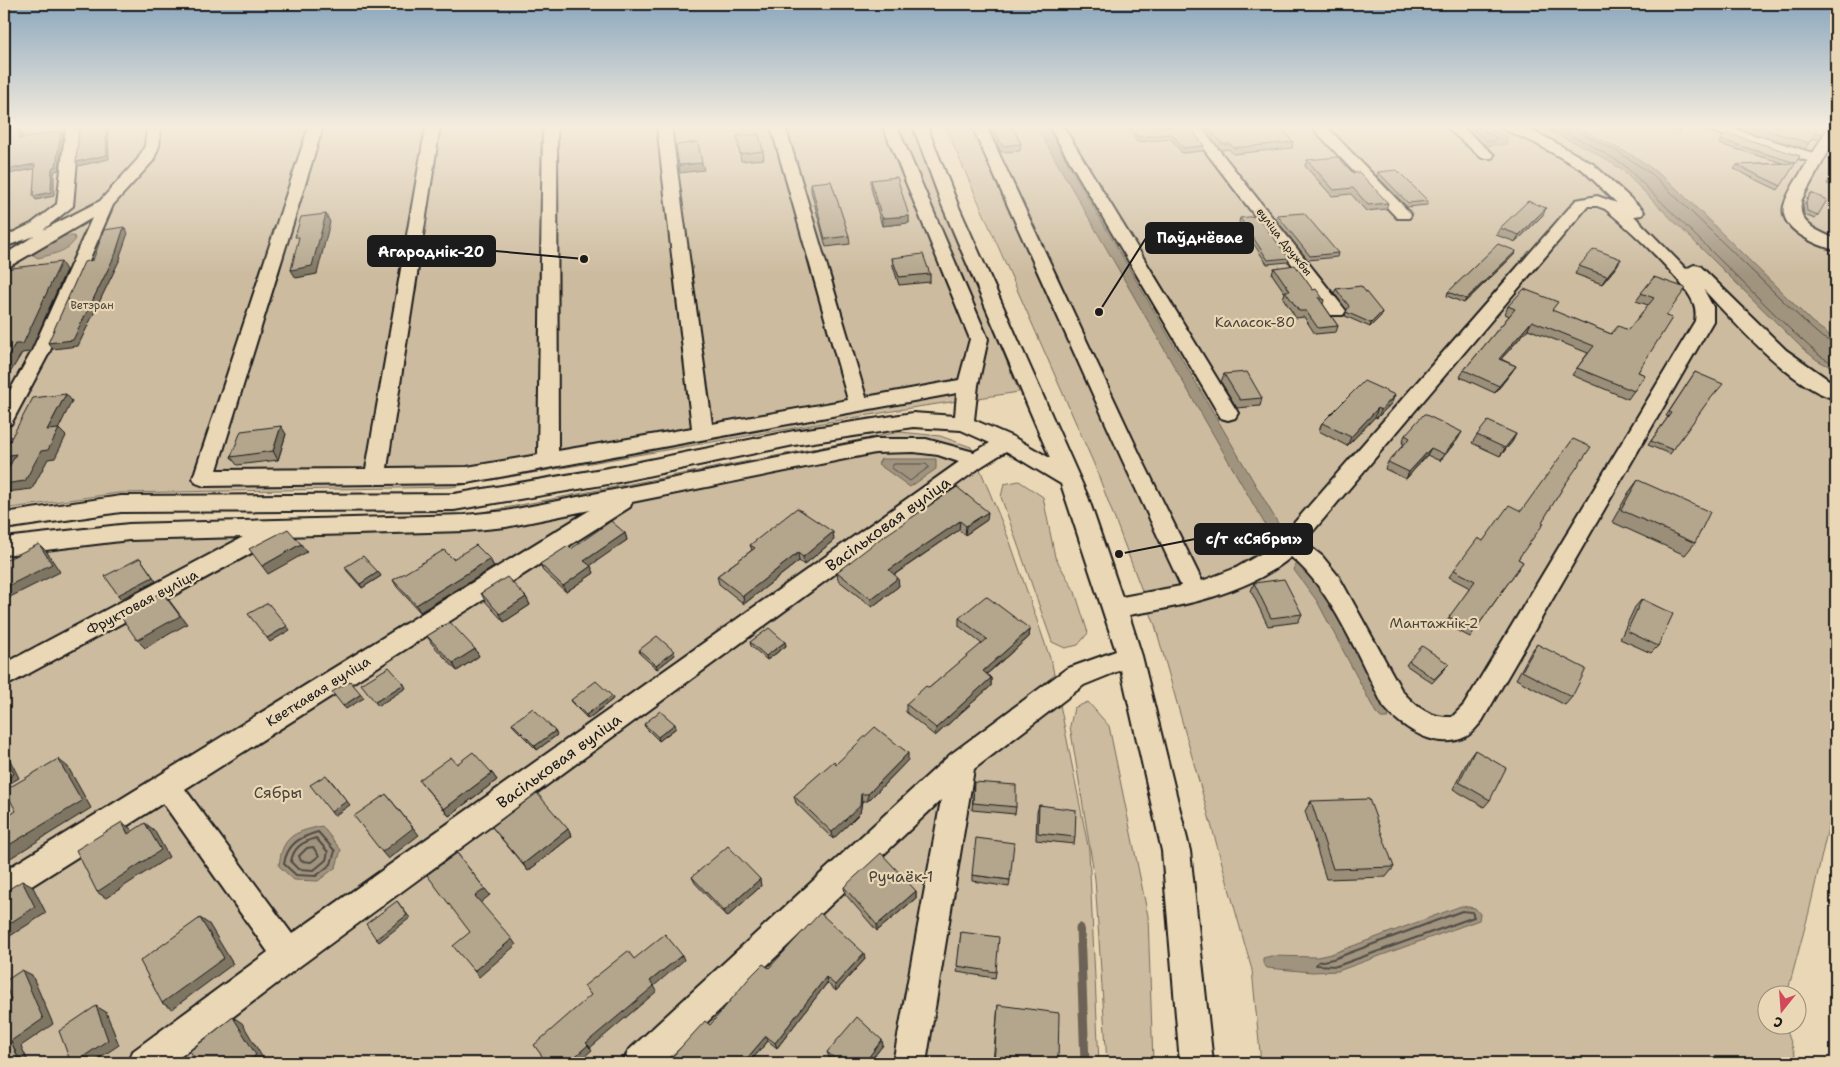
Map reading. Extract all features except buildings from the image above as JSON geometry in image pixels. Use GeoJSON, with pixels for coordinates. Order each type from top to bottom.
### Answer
{"type":"FeatureCollection","features":[{"type":"Feature","properties":{"kind":"street"},"geometry":{"type":"LineString","coordinates":[[9,241],[42,224],[65,206],[68,176]]}},
{"type":"Feature","properties":{"kind":"street"},"geometry":{"type":"LineString","coordinates":[[4,419],[40,353],[106,204],[132,176]]}},
{"type":"Feature","properties":{"kind":"street"},"geometry":{"type":"LineString","coordinates":[[300,176],[204,478],[467,475],[968,385]]}},
{"type":"Feature","properties":{"kind":"street"},"geometry":{"type":"LineString","coordinates":[[375,476],[425,176]]}},
{"type":"Feature","properties":{"kind":"street"},"geometry":{"type":"LineString","coordinates":[[548,460],[550,176]]}},
{"type":"Feature","properties":{"kind":"street"},"geometry":{"type":"LineString","coordinates":[[670,176],[703,433]]}},
{"type":"Feature","properties":{"kind":"street"},"geometry":{"type":"LineString","coordinates":[[793,176],[859,404]]}},
{"type":"Feature","properties":{"kind":"street"},"geometry":{"type":"LineString","coordinates":[[911,176],[979,339],[968,385],[964,424]]}},
{"type":"Feature","properties":{"kind":"street"},"geometry":{"type":"LineString","coordinates":[[939,176],[1077,497],[1130,656],[1176,851],[1197,1063]]}},
{"type":"Feature","properties":{"kind":"street"},"geometry":{"type":"LineString","coordinates":[[1002,176],[1196,592]]}},
{"type":"Feature","properties":{"kind":"street"},"geometry":{"type":"LineString","coordinates":[[1086,176],[1228,413]]}},
{"type":"Feature","properties":{"kind":"street","name":"вуліца Дружбы"},"geometry":{"type":"LineString","coordinates":[[1232,176],[1337,312]]}},
{"type":"Feature","properties":{"kind":"street"},"geometry":{"type":"LineString","coordinates":[[1366,176],[1403,215]]}},
{"type":"Feature","properties":{"kind":"street"},"geometry":{"type":"LineString","coordinates":[[1598,176],[1615,190],[1730,307],[1779,352],[1809,377],[1836,393]]}},
{"type":"Feature","properties":{"kind":"street"},"geometry":{"type":"LineString","coordinates":[[1808,176],[1794,199],[1791,210],[1793,218],[1801,227],[1836,245]]}},
{"type":"Feature","properties":{"kind":"street"},"geometry":{"type":"LineString","coordinates":[[1115,608],[1168,600],[1196,592],[1234,578],[1261,565],[1290,544],[1582,203],[1596,201],[1616,209],[1699,295],[1705,308],[1704,321],[1473,713],[1458,728],[1434,728],[1416,721],[1401,709],[1393,699],[1332,583],[1314,562],[1290,544]]}},
{"type":"Feature","properties":{"kind":"street"},"geometry":{"type":"LineString","coordinates":[[4,262],[49,234],[106,204]]}},
{"type":"Feature","properties":{"kind":"street"},"geometry":{"type":"LineString","coordinates":[[4,521],[121,504],[454,502],[614,475],[794,438],[920,420],[964,424],[1006,442],[1068,479]]}},
{"type":"Feature","properties":{"kind":"street","name":"Васільковая вуліца"},"geometry":{"type":"LineString","coordinates":[[145,1063],[289,955],[975,461],[1006,442]]}},
{"type":"Feature","properties":{"kind":"street"},"geometry":{"type":"LineString","coordinates":[[4,546],[129,532],[465,523],[506,519],[896,444],[940,448],[975,461]]}},
{"type":"Feature","properties":{"kind":"street","name":"Кветкавая вуліца"},"geometry":{"type":"LineString","coordinates":[[4,888],[632,495]]}},
{"type":"Feature","properties":{"kind":"street","name":"Фруктовая вуліца"},"geometry":{"type":"LineString","coordinates":[[4,676],[280,528]]}},
{"type":"Feature","properties":{"kind":"street"},"geometry":{"type":"LineString","coordinates":[[640,1063],[961,763],[1075,677],[1130,656]]}},
{"type":"Feature","properties":{"kind":"street"},"geometry":{"type":"LineString","coordinates":[[910,1063],[961,763]]}},
{"type":"Feature","properties":{"kind":"street"},"geometry":{"type":"LineString","coordinates":[[166,786],[289,955]]}},
{"type":"Feature","properties":{"kind":"green space","name":"Ветэран"},"geometry":{"type":"Polygon","coordinates":[[[4,176],[932,176],[1019,392],[910,408],[451,487],[118,493],[4,509],[4,176]]]}},
{"type":"Feature","properties":{"kind":"green space","name":"Мантажнік-2"},"geometry":{"type":"Polygon","coordinates":[[[967,176],[1836,176],[1836,792],[1809,912],[1790,984],[1758,984],[1758,1034],[1788,1034],[1798,1063],[1261,1063],[1252,970],[1155,625],[1094,464],[967,176]]]}},
{"type":"Feature","properties":{"kind":"green space","name":"Сябры"},"geometry":{"type":"Polygon","coordinates":[[[900,432],[940,436],[971,447],[1010,542],[1052,664],[1089,851],[1099,1063],[4,1063],[4,540],[111,525],[468,515],[900,432]]]}},
{"type":"Feature","properties":{"kind":"green space"},"geometry":{"type":"Polygon","coordinates":[[[1019,481],[1043,497],[1055,557],[1075,592],[1088,633],[1078,645],[1065,648],[1052,642],[1001,497],[1004,484],[1019,481]]]}},
{"type":"Feature","properties":{"kind":"green space"},"geometry":{"type":"Polygon","coordinates":[[[1088,702],[1109,726],[1148,916],[1153,1063],[1107,1063],[1095,879],[1070,726],[1074,708],[1088,702]]]}},
{"type":"Feature","properties":{"kind":"water"},"geometry":{"type":"Polygon","coordinates":[[[1065,176],[1075,176],[1279,525],[1278,531],[1271,532],[1065,176]]]}},
{"type":"Feature","properties":{"kind":"water"},"geometry":{"type":"Polygon","coordinates":[[[1628,176],[1661,176],[1672,184],[1812,322],[1836,340],[1836,370],[1817,360],[1802,348],[1628,176]]]}},
{"type":"Feature","properties":{"kind":"water"},"geometry":{"type":"Polygon","coordinates":[[[65,236],[74,236],[75,239],[65,249],[38,258],[30,253],[47,241],[65,236]]]}},
{"type":"Feature","properties":{"kind":"water"},"geometry":{"type":"Polygon","coordinates":[[[881,459],[936,459],[936,469],[910,487],[878,464],[881,459]]]}},
{"type":"Feature","properties":{"kind":"water"},"geometry":{"type":"Polygon","coordinates":[[[1296,564],[1299,564],[1320,585],[1389,713],[1388,718],[1381,718],[1376,713],[1317,601],[1294,570],[1296,564]]]}},
{"type":"Feature","properties":{"kind":"water"},"geometry":{"type":"Polygon","coordinates":[[[322,826],[341,850],[336,867],[318,881],[294,880],[279,866],[283,848],[291,837],[297,833],[322,826]]]}},
{"type":"Feature","properties":{"kind":"water"},"geometry":{"type":"Polygon","coordinates":[[[1461,906],[1475,908],[1480,914],[1479,920],[1338,971],[1312,972],[1267,968],[1263,963],[1263,958],[1271,956],[1317,957],[1331,954],[1461,906]]]}},
{"type":"Feature","properties":{"kind":"waterway"},"geometry":{"type":"LineString","coordinates":[[1080,928],[1085,1063]]}},
{"type":"Feature","properties":{"kind":"place","name":"Агароднік-20"},"geometry":{"type":"Point","coordinates":[584,259]}},
{"type":"Feature","properties":{"kind":"place","name":"Паўднёвае"},"geometry":{"type":"Point","coordinates":[1099,312]}},
{"type":"Feature","properties":{"kind":"place","name":"с/т «Сябры»"},"geometry":{"type":"Point","coordinates":[1119,554]}},
{"type":"Feature","properties":{"kind":"park label","name":"Каласок-80"},"geometry":{"type":"Point","coordinates":[1255,322]}},
{"type":"Feature","properties":{"kind":"park label","name":"Ручаёк-1"},"geometry":{"type":"Point","coordinates":[901,876]}}]}
